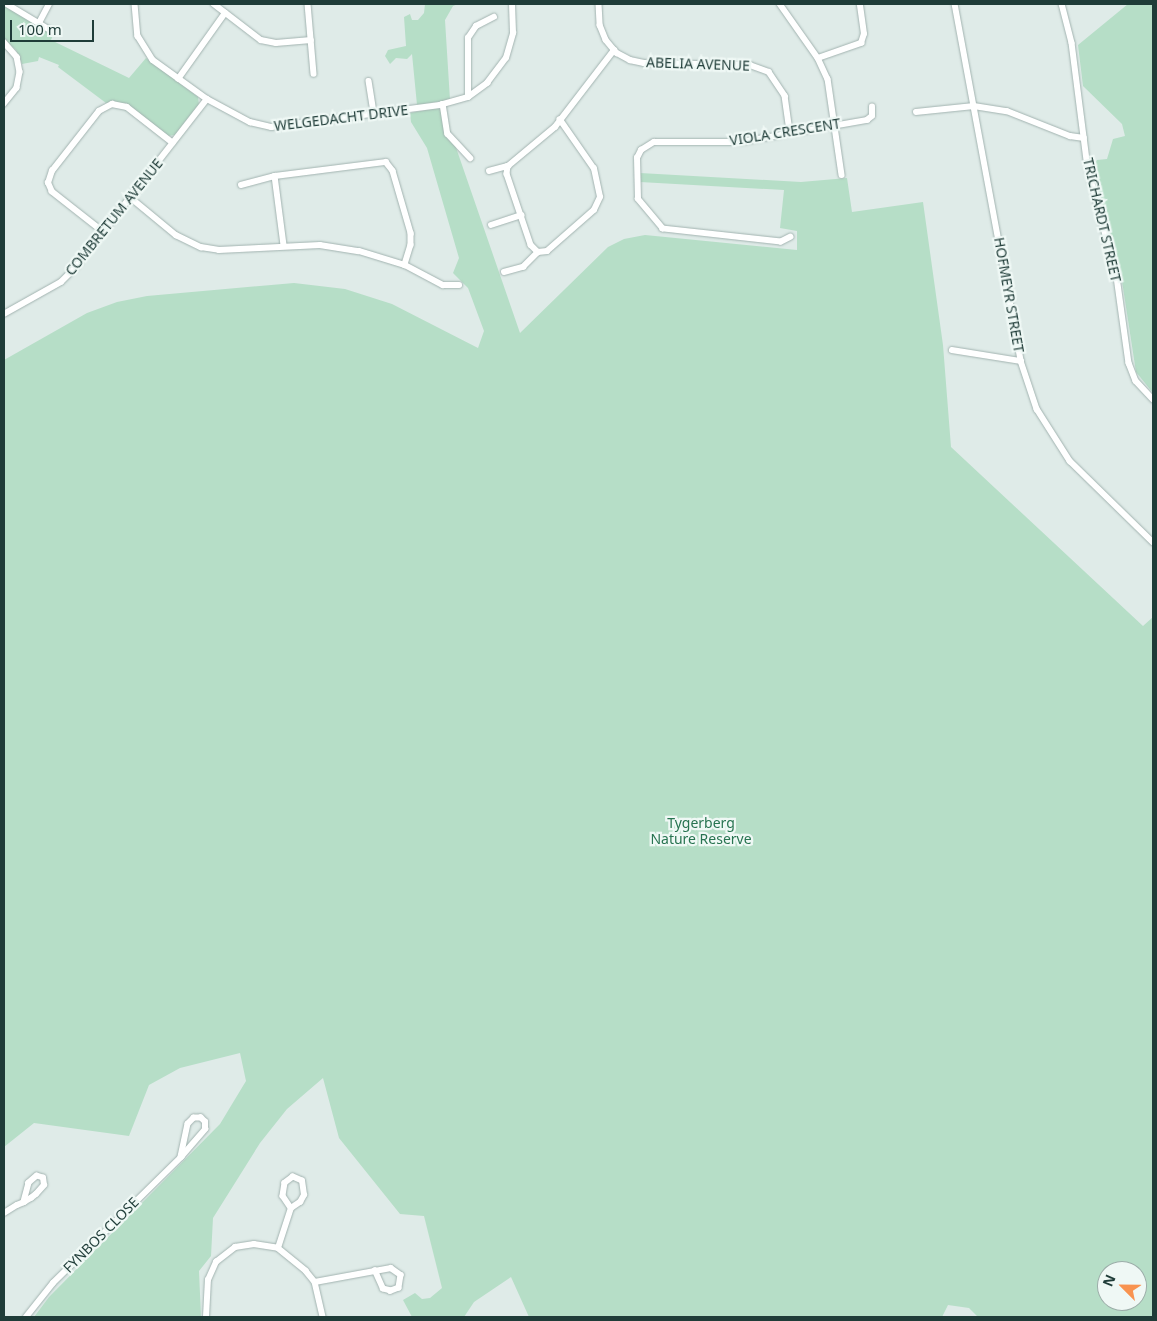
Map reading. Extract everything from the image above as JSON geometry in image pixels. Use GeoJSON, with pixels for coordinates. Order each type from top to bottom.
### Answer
{"type":"FeatureCollection","features":[{"type":"Feature","properties":{"kind":"street"},"geometry":{"type":"LineString","coordinates":[[7,4],[52,31]]}},
{"type":"Feature","properties":{"kind":"street"},"geometry":{"type":"LineString","coordinates":[[39,23],[49,4]]}},
{"type":"Feature","properties":{"kind":"street","name":"WELGEDACHT DRIVE"},"geometry":{"type":"LineString","coordinates":[[135,4],[136,31],[143,47],[153,60],[207,99],[250,122],[266,127],[443,104],[468,96],[487,83],[506,58],[513,33],[512,4]]}},
{"type":"Feature","properties":{"kind":"street"},"geometry":{"type":"LineString","coordinates":[[214,4],[251,35],[266,41],[311,40]]}},
{"type":"Feature","properties":{"kind":"street"},"geometry":{"type":"LineString","coordinates":[[308,4],[314,74]]}},
{"type":"Feature","properties":{"kind":"street"},"geometry":{"type":"LineString","coordinates":[[489,171],[508,166],[560,120],[614,50],[601,29],[599,4]]}},
{"type":"Feature","properties":{"kind":"street"},"geometry":{"type":"LineString","coordinates":[[780,4],[818,58],[829,82],[842,175]]}},
{"type":"Feature","properties":{"kind":"street"},"geometry":{"type":"LineString","coordinates":[[818,58],[861,43],[864,34],[860,4]]}},
{"type":"Feature","properties":{"kind":"street","name":"HOFMEYR STREET"},"geometry":{"type":"LineString","coordinates":[[955,4],[1021,361],[1037,409],[1060,448],[1153,542]]}},
{"type":"Feature","properties":{"kind":"street","name":"TRICHARDT STREET"},"geometry":{"type":"LineString","coordinates":[[1062,4],[1072,43],[1091,182],[1117,277],[1129,363],[1136,381],[1153,400]]}},
{"type":"Feature","properties":{"kind":"street"},"geometry":{"type":"LineString","coordinates":[[178,78],[225,13]]}},
{"type":"Feature","properties":{"kind":"street"},"geometry":{"type":"LineString","coordinates":[[468,96],[468,38],[476,26],[494,17]]}},
{"type":"Feature","properties":{"kind":"street"},"geometry":{"type":"LineString","coordinates":[[4,42],[14,52],[20,72],[17,88],[4,104]]}},
{"type":"Feature","properties":{"kind":"street","name":"ABELIA AVENUE"},"geometry":{"type":"LineString","coordinates":[[614,50],[630,60],[644,63],[759,67],[774,76],[785,96],[790,132]]}},
{"type":"Feature","properties":{"kind":"street"},"geometry":{"type":"LineString","coordinates":[[369,80],[374,114]]}},
{"type":"Feature","properties":{"kind":"street","name":"COMBRETUM AVENUE"},"geometry":{"type":"LineString","coordinates":[[4,314],[61,282],[103,232],[207,99]]}},
{"type":"Feature","properties":{"kind":"street"},"geometry":{"type":"LineString","coordinates":[[103,232],[50,189],[49,177],[99,111],[112,104],[127,107],[173,143]]}},
{"type":"Feature","properties":{"kind":"street"},"geometry":{"type":"LineString","coordinates":[[443,104],[448,134],[470,158]]}},
{"type":"Feature","properties":{"kind":"street"},"geometry":{"type":"LineString","coordinates":[[916,112],[974,106],[1007,111],[1070,136],[1084,138]]}},
{"type":"Feature","properties":{"kind":"street","name":"VIOLA CRESCENT"},"geometry":{"type":"LineString","coordinates":[[791,236],[781,242],[666,230],[640,206],[637,195],[637,158],[640,150],[654,142],[741,142],[835,123],[869,119],[872,107]]}},
{"type":"Feature","properties":{"kind":"street"},"geometry":{"type":"LineString","coordinates":[[504,272],[522,267],[538,252],[548,251],[594,210],[599,200],[594,169],[560,120]]}},
{"type":"Feature","properties":{"kind":"street"},"geometry":{"type":"LineString","coordinates":[[241,185],[275,176],[378,161],[388,164],[411,233],[411,245],[405,265]]}},
{"type":"Feature","properties":{"kind":"street"},"geometry":{"type":"LineString","coordinates":[[508,166],[507,174],[531,245],[538,252]]}},
{"type":"Feature","properties":{"kind":"street"},"geometry":{"type":"LineString","coordinates":[[275,176],[284,245]]}},
{"type":"Feature","properties":{"kind":"street"},"geometry":{"type":"LineString","coordinates":[[130,197],[176,235],[201,247],[226,249],[284,245],[320,245],[359,251],[405,265],[443,285],[459,285]]}},
{"type":"Feature","properties":{"kind":"street"},"geometry":{"type":"LineString","coordinates":[[491,225],[521,214]]}},
{"type":"Feature","properties":{"kind":"street"},"geometry":{"type":"LineString","coordinates":[[952,350],[1021,361]]}},
{"type":"Feature","properties":{"kind":"street","name":"FYNBOS CLOSE"},"geometry":{"type":"LineString","coordinates":[[26,1317],[53,1283],[181,1157],[205,1129],[205,1122],[201,1118],[194,1118],[188,1124],[181,1157]]}},
{"type":"Feature","properties":{"kind":"street"},"geometry":{"type":"LineString","coordinates":[[4,1213],[24,1202],[43,1188],[43,1178],[37,1176],[28,1183],[24,1202]]}},
{"type":"Feature","properties":{"kind":"street"},"geometry":{"type":"LineString","coordinates":[[278,1248],[291,1208],[300,1202],[304,1190],[302,1181],[293,1177],[285,1183],[283,1196],[291,1208]]}},
{"type":"Feature","properties":{"kind":"street"},"geometry":{"type":"LineString","coordinates":[[206,1317],[208,1280],[216,1262],[235,1247],[244,1244],[278,1248],[295,1260],[315,1282],[323,1317]]}},
{"type":"Feature","properties":{"kind":"street"},"geometry":{"type":"LineString","coordinates":[[315,1282],[375,1271],[397,1269],[402,1280],[399,1288],[391,1292],[383,1289],[375,1271]]}},
{"type":"Feature","properties":{"kind":"green space"},"geometry":{"type":"Polygon","coordinates":[[[425,4],[458,4],[453,6],[445,20],[450,100],[417,105],[412,54],[407,59],[396,58],[390,64],[385,56],[388,50],[406,46],[404,17],[410,14],[412,20],[418,20],[424,13],[425,4]]]}},
{"type":"Feature","properties":{"kind":"green space"},"geometry":{"type":"Polygon","coordinates":[[[1128,4],[1153,4],[1153,393],[1136,372],[1120,268],[1092,166],[1097,160],[1107,159],[1113,139],[1125,136],[1122,124],[1083,86],[1078,45],[1128,4]]]}},
{"type":"Feature","properties":{"kind":"green space"},"geometry":{"type":"Polygon","coordinates":[[[4,5],[53,35],[51,40],[129,78],[146,58],[198,97],[199,105],[175,135],[168,136],[125,103],[106,103],[58,67],[59,65],[39,57],[38,61],[22,64],[16,50],[4,39],[4,5]]]}},
{"type":"Feature","properties":{"kind":"green space","name":"Tygerberg Nature Reserve"},"geometry":{"type":"Polygon","coordinates":[[[442,107],[520,333],[608,247],[624,239],[645,235],[797,250],[797,231],[780,228],[784,190],[640,182],[640,173],[801,182],[847,178],[852,212],[923,202],[943,345],[951,447],[1143,626],[1153,617],[1153,1317],[978,1317],[969,1308],[948,1305],[942,1317],[529,1317],[511,1277],[474,1302],[464,1317],[412,1317],[403,1300],[415,1293],[422,1299],[430,1298],[442,1288],[424,1216],[400,1214],[339,1138],[323,1078],[287,1109],[260,1143],[213,1218],[211,1256],[199,1271],[201,1317],[34,1317],[49,1297],[220,1124],[246,1081],[240,1053],[180,1068],[149,1085],[129,1136],[34,1123],[4,1147],[4,360],[87,313],[117,302],[147,296],[294,283],[345,289],[392,304],[478,348],[484,331],[468,288],[453,273],[459,258],[427,148],[411,122],[410,113],[442,107]]]}}]}
